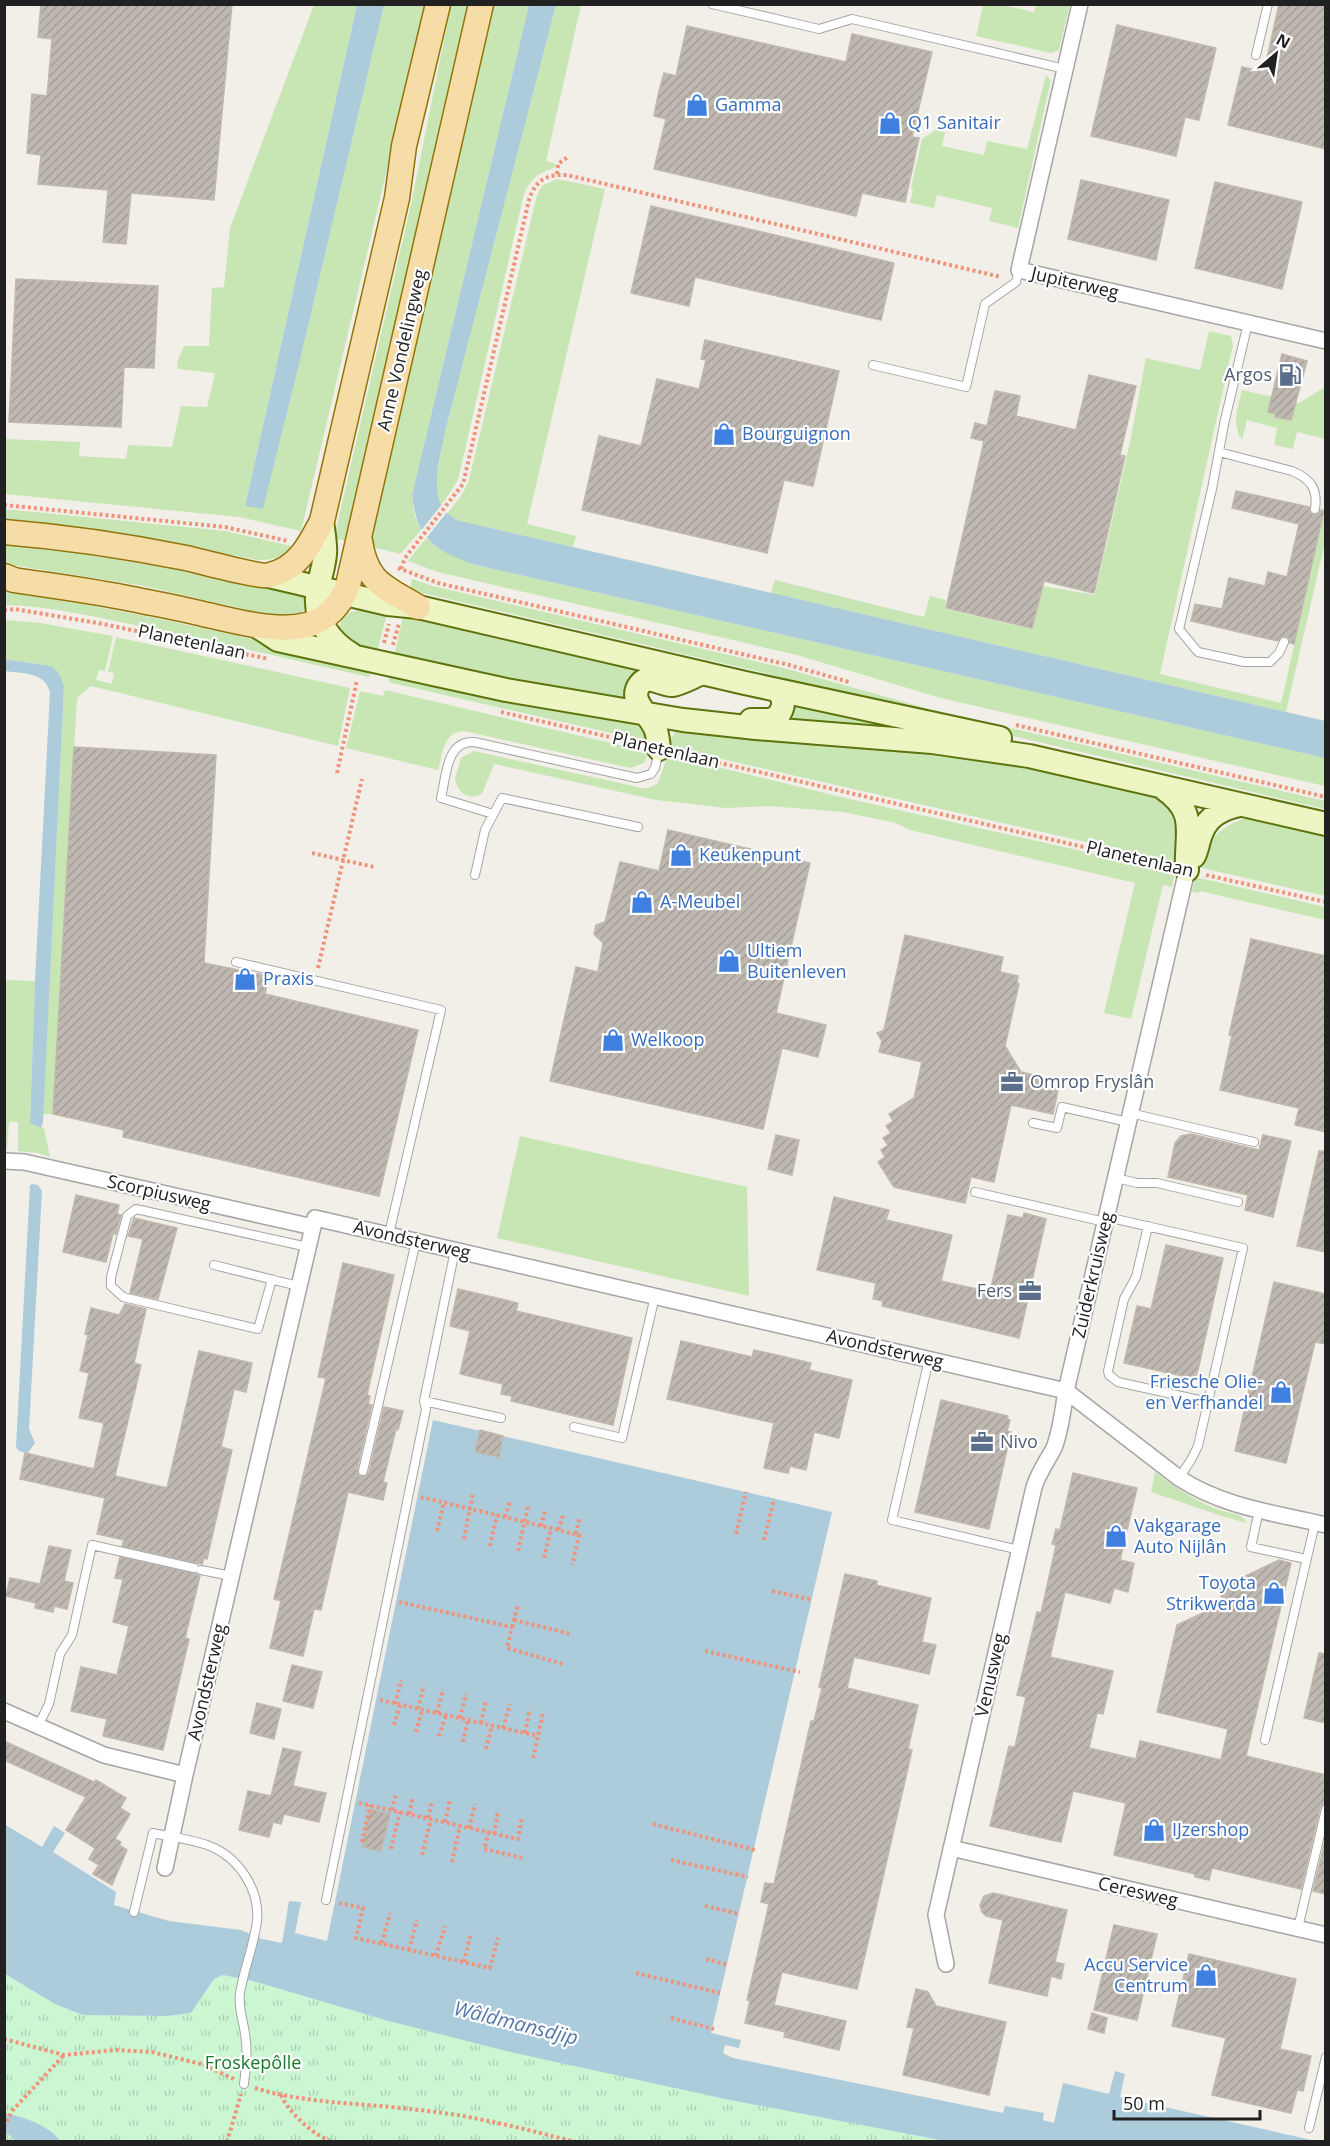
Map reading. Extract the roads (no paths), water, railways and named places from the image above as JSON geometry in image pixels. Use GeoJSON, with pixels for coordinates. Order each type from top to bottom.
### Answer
{"type":"FeatureCollection","features":[{"type":"Feature","properties":{"kind":"main road"},"geometry":{"type":"LineString","coordinates":[[269,576],[297,561],[309,546],[322,521],[398,198],[404,146],[438,4]]}},
{"type":"Feature","properties":{"kind":"main road","name":"Anne Vondelingweg"},"geometry":{"type":"LineString","coordinates":[[255,625],[292,628],[310,624],[320,620],[336,608],[345,594],[481,4]]}},
{"type":"Feature","properties":{"kind":"main road"},"geometry":{"type":"LineString","coordinates":[[320,620],[317,597],[325,553],[322,521]]}},
{"type":"Feature","properties":{"kind":"main road"},"geometry":{"type":"LineString","coordinates":[[4,532],[138,549],[186,558],[388,604],[409,612],[888,713],[1326,814]]}},
{"type":"Feature","properties":{"kind":"main road"},"geometry":{"type":"LineString","coordinates":[[359,537],[361,555],[370,574],[409,612]]}},
{"type":"Feature","properties":{"kind":"main road","name":"Planetenlaan"},"geometry":{"type":"LineString","coordinates":[[4,576],[14,580],[106,594],[255,625],[279,640],[357,669],[506,690],[682,720],[729,726],[932,742],[1029,756],[1326,824]]}},
{"type":"Feature","properties":{"kind":"main road","name":"Planetenlaan"},"geometry":{"type":"LineString","coordinates":[[320,620],[331,637],[345,650],[357,669]]}},
{"type":"Feature","properties":{"kind":"main road"},"geometry":{"type":"LineString","coordinates":[[659,749],[658,735],[636,699],[641,683],[650,680],[672,685],[704,673]]}},
{"type":"Feature","properties":{"kind":"main road"},"geometry":{"type":"LineString","coordinates":[[729,726],[757,719],[771,720],[778,716],[784,703],[783,696],[777,690]]}},
{"type":"Feature","properties":{"kind":"main road"},"geometry":{"type":"LineString","coordinates":[[659,749],[672,725],[682,720]]}},
{"type":"Feature","properties":{"kind":"main road"},"geometry":{"type":"LineString","coordinates":[[1162,787],[1179,801],[1189,820],[1190,833],[1186,848],[1187,870]]}},
{"type":"Feature","properties":{"kind":"main road"},"geometry":{"type":"LineString","coordinates":[[1187,870],[1197,852],[1202,832],[1211,819],[1224,810],[1240,805]]}},
{"type":"Feature","properties":{"kind":"street","name":"Jupiterweg"},"geometry":{"type":"LineString","coordinates":[[1080,4],[1018,276],[1326,341]]}},
{"type":"Feature","properties":{"kind":"street","name":"Zuiderkruisweg"},"geometry":{"type":"LineString","coordinates":[[1066,1391],[1187,870]]}},
{"type":"Feature","properties":{"kind":"street","name":"Scorpiusweg"},"geometry":{"type":"LineString","coordinates":[[4,1161],[24,1162],[313,1227]]}},
{"type":"Feature","properties":{"kind":"street","name":"Avondsterweg"},"geometry":{"type":"LineString","coordinates":[[165,1868],[315,1218],[1066,1391]]}},
{"type":"Feature","properties":{"kind":"street"},"geometry":{"type":"LineString","coordinates":[[1066,1391],[1179,1478],[1216,1498],[1320,1524]]}},
{"type":"Feature","properties":{"kind":"street","name":"Venusweg"},"geometry":{"type":"LineString","coordinates":[[946,1964],[936,1915],[1034,1486],[1054,1446],[1066,1391]]}},
{"type":"Feature","properties":{"kind":"street"},"geometry":{"type":"LineString","coordinates":[[4,1711],[104,1755],[185,1775]]}},
{"type":"Feature","properties":{"kind":"street","name":"Ceresweg"},"geometry":{"type":"LineString","coordinates":[[951,1848],[1326,1935]]}},
{"type":"Feature","properties":{"kind":"lane"},"geometry":{"type":"LineString","coordinates":[[712,4],[819,29],[852,20],[1065,69]]}},
{"type":"Feature","properties":{"kind":"lane"},"geometry":{"type":"LineString","coordinates":[[1256,55],[1268,4]]}},
{"type":"Feature","properties":{"kind":"lane"},"geometry":{"type":"LineString","coordinates":[[873,365],[966,387],[985,304],[1018,276]]}},
{"type":"Feature","properties":{"kind":"lane"},"geometry":{"type":"LineString","coordinates":[[1248,323],[1179,629],[1198,652],[1244,662],[1270,662],[1279,653],[1284,642]]}},
{"type":"Feature","properties":{"kind":"lane"},"geometry":{"type":"LineString","coordinates":[[1219,452],[1303,475],[1314,486],[1317,496],[1316,509]]}},
{"type":"Feature","properties":{"kind":"lane"},"geometry":{"type":"LineString","coordinates":[[493,814],[441,798],[451,754],[463,742],[474,742],[637,778],[651,774],[655,768],[659,749]]}},
{"type":"Feature","properties":{"kind":"lane"},"geometry":{"type":"LineString","coordinates":[[475,875],[485,830],[502,798],[638,827]]}},
{"type":"Feature","properties":{"kind":"lane"},"geometry":{"type":"LineString","coordinates":[[236,962],[441,1010],[389,1234]]}},
{"type":"Feature","properties":{"kind":"lane"},"geometry":{"type":"LineString","coordinates":[[1033,1123],[1057,1128],[1062,1107],[1254,1142]]}},
{"type":"Feature","properties":{"kind":"lane"},"geometry":{"type":"LineString","coordinates":[[1116,1178],[1137,1183],[1157,1183],[1238,1202]]}},
{"type":"Feature","properties":{"kind":"lane"},"geometry":{"type":"LineString","coordinates":[[975,1192],[1243,1248],[1198,1446],[1179,1478]]}},
{"type":"Feature","properties":{"kind":"lane"},"geometry":{"type":"LineString","coordinates":[[272,1279],[258,1329],[123,1297],[111,1286],[111,1277],[127,1216],[136,1209],[308,1247]]}},
{"type":"Feature","properties":{"kind":"lane"},"geometry":{"type":"LineString","coordinates":[[1148,1227],[1136,1277],[1124,1299],[1107,1371],[1118,1382],[1208,1402]]}},
{"type":"Feature","properties":{"kind":"lane"},"geometry":{"type":"LineString","coordinates":[[363,1471],[416,1241]]}},
{"type":"Feature","properties":{"kind":"lane"},"geometry":{"type":"LineString","coordinates":[[326,1900],[456,1250]]}},
{"type":"Feature","properties":{"kind":"lane"},"geometry":{"type":"LineString","coordinates":[[214,1265],[298,1286]]}},
{"type":"Feature","properties":{"kind":"lane"},"geometry":{"type":"LineString","coordinates":[[574,1427],[622,1438],[655,1296]]}},
{"type":"Feature","properties":{"kind":"lane"},"geometry":{"type":"LineString","coordinates":[[928,1359],[891,1520],[1019,1550]]}},
{"type":"Feature","properties":{"kind":"lane"},"geometry":{"type":"LineString","coordinates":[[424,1401],[501,1418]]}},
{"type":"Feature","properties":{"kind":"lane"},"geometry":{"type":"LineString","coordinates":[[1259,1510],[1251,1546],[1306,1559]]}},
{"type":"Feature","properties":{"kind":"lane"},"geometry":{"type":"LineString","coordinates":[[1265,1740],[1306,1559],[1320,1524]]}},
{"type":"Feature","properties":{"kind":"lane"},"geometry":{"type":"LineString","coordinates":[[38,1726],[49,1704],[60,1654],[72,1635],[92,1545],[231,1576]]}},
{"type":"Feature","properties":{"kind":"lane"},"geometry":{"type":"LineString","coordinates":[[1298,1928],[1326,1809]]}},
{"type":"Feature","properties":{"kind":"lane"},"geometry":{"type":"LineString","coordinates":[[134,1912],[153,1833],[214,1848],[240,1869],[253,1888],[257,1905],[257,1922],[240,1994],[239,2011],[245,2032],[247,2058],[244,2084]]}},
{"type":"Feature","properties":{"kind":"lane"},"geometry":{"type":"LineString","coordinates":[[1309,2128],[1326,2057]]}},
{"type":"Feature","properties":{"kind":"water"},"geometry":{"type":"Polygon","coordinates":[[[357,5],[384,5],[263,509],[245,506],[357,5]]]}},
{"type":"Feature","properties":{"kind":"water"},"geometry":{"type":"Polygon","coordinates":[[[529,5],[556,5],[445,432],[437,482],[441,505],[449,514],[460,521],[1325,721],[1325,758],[472,564],[447,553],[429,540],[418,522],[412,495],[529,5]]]}},
{"type":"Feature","properties":{"kind":"water"},"geometry":{"type":"Polygon","coordinates":[[[4,659],[51,666],[58,672],[64,686],[41,1128],[30,1123],[50,692],[43,680],[38,677],[5,671],[4,659]]]}},
{"type":"Feature","properties":{"kind":"water"},"geometry":{"type":"Polygon","coordinates":[[[30,1185],[38,1185],[42,1191],[29,1429],[35,1443],[28,1453],[19,1451],[16,1447],[30,1185]]]}},
{"type":"Feature","properties":{"kind":"water","name":"Wâldmansdjip"},"geometry":{"type":"Polygon","coordinates":[[[433,1420],[832,1512],[711,2033],[741,2040],[739,2048],[725,2045],[723,2053],[733,2058],[1003,2113],[1005,2106],[1044,2113],[1043,2120],[1054,2123],[1063,2083],[1109,2094],[1115,2071],[1125,2074],[1120,2097],[1316,2141],[945,2141],[730,2100],[506,2051],[385,2020],[253,1981],[223,1975],[214,1979],[191,2013],[167,2016],[83,2015],[55,2004],[5,1974],[4,1824],[42,1847],[54,1826],[65,1833],[53,1852],[116,1892],[114,1905],[169,1921],[241,1930],[262,1939],[282,1943],[289,1901],[301,1902],[295,1933],[327,1941],[433,1420]]]}},
{"type":"Feature","properties":{"kind":"water"},"geometry":{"type":"Polygon","coordinates":[[[4,2113],[35,2123],[50,2131],[60,2141],[15,2141],[5,2133],[4,2113]]]}},
{"type":"Feature","properties":{"kind":"place","name":"Gamma"},"geometry":{"type":"Point","coordinates":[697,105]}},
{"type":"Feature","properties":{"kind":"place","name":"Q1 Sanitair"},"geometry":{"type":"Point","coordinates":[890,123]}},
{"type":"Feature","properties":{"kind":"place","name":"Argos"},"geometry":{"type":"Point","coordinates":[1290,375]}},
{"type":"Feature","properties":{"kind":"place","name":"Bourguignon"},"geometry":{"type":"Point","coordinates":[724,434]}},
{"type":"Feature","properties":{"kind":"place","name":"Keukenpunt"},"geometry":{"type":"Point","coordinates":[681,855]}},
{"type":"Feature","properties":{"kind":"place","name":"A-Meubel"},"geometry":{"type":"Point","coordinates":[642,902]}},
{"type":"Feature","properties":{"kind":"place","name":"Ultiem Buitenleven"},"geometry":{"type":"Point","coordinates":[729,961]}},
{"type":"Feature","properties":{"kind":"place","name":"Praxis"},"geometry":{"type":"Point","coordinates":[245,979]}},
{"type":"Feature","properties":{"kind":"place","name":"Welkoop"},"geometry":{"type":"Point","coordinates":[613,1040]}},
{"type":"Feature","properties":{"kind":"place","name":"Omrop Fryslân"},"geometry":{"type":"Point","coordinates":[1012,1082]}},
{"type":"Feature","properties":{"kind":"place","name":"Fers"},"geometry":{"type":"Point","coordinates":[1030,1291]}},
{"type":"Feature","properties":{"kind":"place","name":"Friesche Olie- en Verfhandel"},"geometry":{"type":"Point","coordinates":[1281,1392]}},
{"type":"Feature","properties":{"kind":"place","name":"Nivo"},"geometry":{"type":"Point","coordinates":[982,1442]}},
{"type":"Feature","properties":{"kind":"place","name":"Vakgarage Auto Nijlân"},"geometry":{"type":"Point","coordinates":[1116,1536]}},
{"type":"Feature","properties":{"kind":"place","name":"Toyota Strikwerda"},"geometry":{"type":"Point","coordinates":[1274,1593]}},
{"type":"Feature","properties":{"kind":"place","name":"IJzershop"},"geometry":{"type":"Point","coordinates":[1154,1830]}},
{"type":"Feature","properties":{"kind":"place","name":"Accu Service Centrum"},"geometry":{"type":"Point","coordinates":[1206,1975]}},
{"type":"Feature","properties":{"kind":"park label","name":"Froskepôlle"},"geometry":{"type":"Point","coordinates":[253,2063]}}]}
